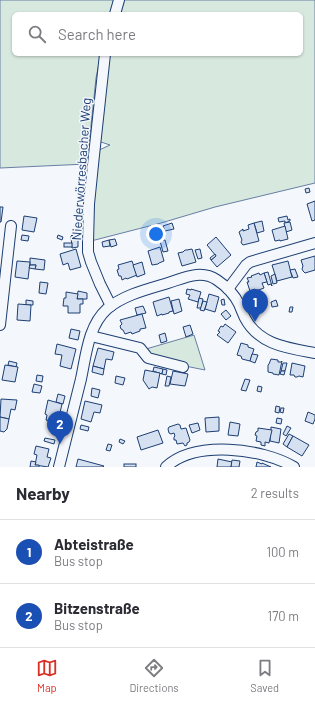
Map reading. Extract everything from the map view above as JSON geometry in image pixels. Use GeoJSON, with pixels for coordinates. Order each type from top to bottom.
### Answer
{"type":"FeatureCollection","features":[{"type":"Feature","properties":{"kind":"street"},"geometry":{"type":"LineString","coordinates":[[116,12],[119,0]]}},
{"type":"Feature","properties":{"kind":"street","name":"Niederwörresbacher Weg"},"geometry":{"type":"LineString","coordinates":[[105,56],[89,204],[88,252],[100,284],[111,306]]}},
{"type":"Feature","properties":{"kind":"street"},"geometry":{"type":"LineString","coordinates":[[0,325],[11,226]]}},
{"type":"Feature","properties":{"kind":"street"},"geometry":{"type":"LineString","coordinates":[[228,289],[246,265],[250,262],[315,243]]}},
{"type":"Feature","properties":{"kind":"street"},"geometry":{"type":"LineString","coordinates":[[59,467],[81,378],[86,348],[101,316],[111,306],[121,300],[160,285],[195,275],[201,274],[210,276],[219,281],[228,289],[239,304],[248,323],[256,333],[278,345],[315,353]]}},
{"type":"Feature","properties":{"kind":"street"},"geometry":{"type":"LineString","coordinates":[[91,336],[140,348],[148,358],[183,367]]}},
{"type":"Feature","properties":{"kind":"street"},"geometry":{"type":"LineString","coordinates":[[166,467],[180,457],[219,449],[264,455],[276,458],[294,467]]}},
{"type":"Feature","properties":{"kind":"shaded area"},"geometry":{"type":"Polygon","coordinates":[[[0,0],[114,0],[111,12],[12,12],[12,56],[101,56],[96,78],[87,164],[0,168],[0,0]]]}},
{"type":"Feature","properties":{"kind":"shaded area"},"geometry":{"type":"Polygon","coordinates":[[[123,0],[315,0],[315,183],[215,207],[91,241],[97,151],[110,145],[98,141],[110,56],[303,56],[303,12],[120,12],[123,0]]]}},
{"type":"Feature","properties":{"kind":"shaded area"},"geometry":{"type":"Polygon","coordinates":[[[194,335],[205,370],[185,366],[152,355],[146,349],[194,335]]]}},
{"type":"Feature","properties":{"kind":"building"},"geometry":{"type":"Polygon","coordinates":[[[309,188],[310,192],[306,193],[305,189],[309,188]]]}},
{"type":"Feature","properties":{"kind":"building"},"geometry":{"type":"Polygon","coordinates":[[[315,201],[315,220],[312,221],[307,204],[315,201]]]}},
{"type":"Feature","properties":{"kind":"building"},"geometry":{"type":"Polygon","coordinates":[[[0,207],[3,207],[1,222],[0,222],[0,207]]]}},
{"type":"Feature","properties":{"kind":"building"},"geometry":{"type":"Polygon","coordinates":[[[24,216],[37,218],[34,232],[22,230],[24,216]]]}},
{"type":"Feature","properties":{"kind":"building"},"geometry":{"type":"Polygon","coordinates":[[[287,216],[288,220],[290,219],[290,221],[285,223],[285,221],[279,222],[278,218],[287,216]]]}},
{"type":"Feature","properties":{"kind":"building"},"geometry":{"type":"Polygon","coordinates":[[[262,221],[264,231],[257,233],[254,223],[262,221]]]}},
{"type":"Feature","properties":{"kind":"building"},"geometry":{"type":"Polygon","coordinates":[[[290,222],[292,230],[286,232],[284,223],[290,222]]]}},
{"type":"Feature","properties":{"kind":"building"},"geometry":{"type":"Polygon","coordinates":[[[172,223],[174,229],[165,231],[163,226],[172,223]]]}},
{"type":"Feature","properties":{"kind":"building"},"geometry":{"type":"Polygon","coordinates":[[[254,223],[259,241],[243,245],[239,232],[243,229],[243,231],[249,229],[248,225],[254,223]]]}},
{"type":"Feature","properties":{"kind":"building"},"geometry":{"type":"Polygon","coordinates":[[[285,226],[288,239],[275,241],[272,230],[285,226]]]}},
{"type":"Feature","properties":{"kind":"building"},"geometry":{"type":"Polygon","coordinates":[[[22,235],[29,236],[28,241],[21,240],[22,235]]]}},
{"type":"Feature","properties":{"kind":"building"},"geometry":{"type":"Polygon","coordinates":[[[58,235],[63,237],[62,240],[57,238],[58,235]]]}},
{"type":"Feature","properties":{"kind":"building"},"geometry":{"type":"Polygon","coordinates":[[[72,235],[78,240],[78,247],[72,248],[72,235]]]}},
{"type":"Feature","properties":{"kind":"building"},"geometry":{"type":"Polygon","coordinates":[[[216,237],[231,255],[217,267],[211,260],[216,256],[207,245],[216,237]]]}},
{"type":"Feature","properties":{"kind":"building"},"geometry":{"type":"Polygon","coordinates":[[[115,239],[117,245],[111,247],[109,240],[115,239]]]}},
{"type":"Feature","properties":{"kind":"building"},"geometry":{"type":"Polygon","coordinates":[[[109,240],[110,246],[103,247],[102,242],[109,240]]]}},
{"type":"Feature","properties":{"kind":"building"},"geometry":{"type":"Polygon","coordinates":[[[165,240],[168,251],[163,252],[160,241],[165,240]]]}},
{"type":"Feature","properties":{"kind":"building"},"geometry":{"type":"Polygon","coordinates":[[[64,243],[72,243],[72,247],[64,247],[64,243]]]}},
{"type":"Feature","properties":{"kind":"building"},"geometry":{"type":"Polygon","coordinates":[[[160,247],[164,261],[152,265],[148,251],[160,247]]]}},
{"type":"Feature","properties":{"kind":"building"},"geometry":{"type":"Polygon","coordinates":[[[76,249],[81,267],[70,270],[68,263],[63,265],[60,254],[76,249]]]}},
{"type":"Feature","properties":{"kind":"building"},"geometry":{"type":"Polygon","coordinates":[[[192,249],[196,262],[182,266],[178,253],[192,249]]]}},
{"type":"Feature","properties":{"kind":"building"},"geometry":{"type":"Polygon","coordinates":[[[200,249],[202,258],[198,259],[195,250],[200,249]]]}},
{"type":"Feature","properties":{"kind":"building"},"geometry":{"type":"Polygon","coordinates":[[[215,254],[216,256],[211,260],[210,258],[215,254]]]}},
{"type":"Feature","properties":{"kind":"building"},"geometry":{"type":"Polygon","coordinates":[[[315,256],[315,270],[305,273],[302,269],[303,266],[301,260],[315,256]]]}},
{"type":"Feature","properties":{"kind":"building"},"geometry":{"type":"Polygon","coordinates":[[[30,258],[45,260],[44,270],[35,269],[36,265],[30,265],[30,258]]]}},
{"type":"Feature","properties":{"kind":"building"},"geometry":{"type":"Polygon","coordinates":[[[17,261],[30,262],[28,279],[15,277],[17,261]]]}},
{"type":"Feature","properties":{"kind":"building"},"geometry":{"type":"Polygon","coordinates":[[[132,261],[137,275],[122,280],[117,270],[119,269],[118,265],[132,261]]]}},
{"type":"Feature","properties":{"kind":"building"},"geometry":{"type":"Polygon","coordinates":[[[288,261],[292,277],[277,281],[272,265],[288,261]]]}},
{"type":"Feature","properties":{"kind":"building"},"geometry":{"type":"Polygon","coordinates":[[[142,262],[145,274],[137,277],[133,265],[142,262]]]}},
{"type":"Feature","properties":{"kind":"building"},"geometry":{"type":"Polygon","coordinates":[[[30,265],[36,265],[35,269],[29,268],[30,265]]]}},
{"type":"Feature","properties":{"kind":"building"},"geometry":{"type":"Polygon","coordinates":[[[295,269],[298,277],[293,278],[290,270],[295,269]]]}},
{"type":"Feature","properties":{"kind":"building"},"geometry":{"type":"Polygon","coordinates":[[[268,272],[272,286],[271,284],[268,285],[264,273],[268,272]]]}},
{"type":"Feature","properties":{"kind":"building"},"geometry":{"type":"Polygon","coordinates":[[[259,273],[260,275],[264,273],[267,282],[262,283],[264,288],[256,291],[255,289],[250,291],[247,278],[259,273]]]}},
{"type":"Feature","properties":{"kind":"building"},"geometry":{"type":"Polygon","coordinates":[[[275,274],[277,283],[273,284],[271,276],[275,274]]]}},
{"type":"Feature","properties":{"kind":"building"},"geometry":{"type":"Polygon","coordinates":[[[40,282],[48,283],[46,294],[39,293],[40,282]]]}},
{"type":"Feature","properties":{"kind":"building"},"geometry":{"type":"Polygon","coordinates":[[[187,289],[201,292],[198,302],[188,299],[190,295],[186,294],[187,289]]]}},
{"type":"Feature","properties":{"kind":"building"},"geometry":{"type":"Polygon","coordinates":[[[78,291],[87,293],[87,299],[77,299],[78,291]]]}},
{"type":"Feature","properties":{"kind":"building"},"geometry":{"type":"Polygon","coordinates":[[[66,292],[78,294],[77,299],[83,299],[83,304],[80,304],[80,313],[68,313],[68,306],[63,306],[64,298],[66,298],[66,292]]]}},
{"type":"Feature","properties":{"kind":"building"},"geometry":{"type":"Polygon","coordinates":[[[209,294],[219,297],[215,312],[205,309],[209,294]]]}},
{"type":"Feature","properties":{"kind":"building"},"geometry":{"type":"Polygon","coordinates":[[[169,297],[173,311],[157,316],[153,302],[169,297]]]}},
{"type":"Feature","properties":{"kind":"building"},"geometry":{"type":"Polygon","coordinates":[[[199,298],[203,299],[201,308],[197,308],[199,298]]]}},
{"type":"Feature","properties":{"kind":"building"},"geometry":{"type":"Polygon","coordinates":[[[179,299],[182,311],[174,314],[171,301],[179,299]]]}},
{"type":"Feature","properties":{"kind":"building"},"geometry":{"type":"Polygon","coordinates":[[[224,299],[225,305],[222,305],[221,300],[224,299]]]}},
{"type":"Feature","properties":{"kind":"building"},"geometry":{"type":"Polygon","coordinates":[[[26,300],[33,301],[33,305],[26,305],[26,300]]]}},
{"type":"Feature","properties":{"kind":"building"},"geometry":{"type":"Polygon","coordinates":[[[276,300],[278,306],[272,307],[271,302],[276,300]]]}},
{"type":"Feature","properties":{"kind":"building"},"geometry":{"type":"Polygon","coordinates":[[[203,301],[207,302],[204,311],[200,310],[203,301]]]}},
{"type":"Feature","properties":{"kind":"building"},"geometry":{"type":"Polygon","coordinates":[[[18,304],[31,305],[30,321],[17,320],[18,304]]]}},
{"type":"Feature","properties":{"kind":"building"},"geometry":{"type":"Polygon","coordinates":[[[143,306],[146,313],[137,315],[135,308],[143,306]]]}},
{"type":"Feature","properties":{"kind":"building"},"geometry":{"type":"Polygon","coordinates":[[[290,307],[293,307],[292,312],[289,312],[290,307]]]}},
{"type":"Feature","properties":{"kind":"building"},"geometry":{"type":"Polygon","coordinates":[[[226,310],[231,316],[226,320],[221,314],[226,310]]]}},
{"type":"Feature","properties":{"kind":"building"},"geometry":{"type":"Polygon","coordinates":[[[142,314],[146,328],[140,329],[140,331],[132,334],[131,332],[125,334],[121,329],[120,326],[122,324],[120,320],[142,314]]]}},
{"type":"Feature","properties":{"kind":"building"},"geometry":{"type":"Polygon","coordinates":[[[225,324],[236,332],[228,343],[217,335],[220,332],[218,331],[221,326],[223,327],[225,324]]]}},
{"type":"Feature","properties":{"kind":"building"},"geometry":{"type":"Polygon","coordinates":[[[190,325],[193,334],[186,337],[183,327],[190,325]]]}},
{"type":"Feature","properties":{"kind":"building"},"geometry":{"type":"Polygon","coordinates":[[[71,329],[80,331],[78,340],[69,338],[71,329]]]}},
{"type":"Feature","properties":{"kind":"building"},"geometry":{"type":"Polygon","coordinates":[[[165,333],[167,341],[161,343],[159,335],[165,333]]]}},
{"type":"Feature","properties":{"kind":"building"},"geometry":{"type":"Polygon","coordinates":[[[241,343],[254,349],[250,361],[242,359],[241,356],[237,355],[241,343]]]}},
{"type":"Feature","properties":{"kind":"building"},"geometry":{"type":"Polygon","coordinates":[[[57,344],[76,349],[71,369],[60,366],[62,355],[55,354],[57,344]]]}},
{"type":"Feature","properties":{"kind":"building"},"geometry":{"type":"Polygon","coordinates":[[[98,348],[114,352],[112,360],[106,359],[104,369],[93,366],[98,348]]]}},
{"type":"Feature","properties":{"kind":"building"},"geometry":{"type":"Polygon","coordinates":[[[252,354],[258,355],[255,363],[250,361],[252,354]]]}},
{"type":"Feature","properties":{"kind":"building"},"geometry":{"type":"Polygon","coordinates":[[[271,359],[278,360],[278,362],[282,361],[279,375],[268,372],[268,365],[271,359]]]}},
{"type":"Feature","properties":{"kind":"building"},"geometry":{"type":"Polygon","coordinates":[[[9,361],[17,363],[16,367],[8,365],[9,361]]]}},
{"type":"Feature","properties":{"kind":"building"},"geometry":{"type":"Polygon","coordinates":[[[283,363],[287,363],[285,371],[281,371],[283,363]]]}},
{"type":"Feature","properties":{"kind":"building"},"geometry":{"type":"Polygon","coordinates":[[[292,363],[305,366],[303,377],[295,377],[294,375],[290,375],[292,363]]]}},
{"type":"Feature","properties":{"kind":"building"},"geometry":{"type":"Polygon","coordinates":[[[5,365],[18,367],[15,382],[2,380],[5,365]]]}},
{"type":"Feature","properties":{"kind":"building"},"geometry":{"type":"Polygon","coordinates":[[[93,366],[104,369],[103,375],[92,372],[93,366]]]}},
{"type":"Feature","properties":{"kind":"building"},"geometry":{"type":"Polygon","coordinates":[[[154,367],[163,369],[162,374],[153,371],[154,367]]]}},
{"type":"Feature","properties":{"kind":"building"},"geometry":{"type":"Polygon","coordinates":[[[163,369],[167,370],[166,375],[162,374],[163,369]]]}},
{"type":"Feature","properties":{"kind":"building"},"geometry":{"type":"Polygon","coordinates":[[[145,370],[160,373],[157,388],[152,387],[149,389],[143,380],[145,370]]]}},
{"type":"Feature","properties":{"kind":"building"},"geometry":{"type":"Polygon","coordinates":[[[173,371],[188,374],[185,386],[170,384],[173,371]]]}},
{"type":"Feature","properties":{"kind":"building"},"geometry":{"type":"Polygon","coordinates":[[[281,371],[285,371],[284,375],[280,374],[281,371]]]}},
{"type":"Feature","properties":{"kind":"building"},"geometry":{"type":"Polygon","coordinates":[[[37,375],[43,376],[42,382],[36,381],[37,375]]]}},
{"type":"Feature","properties":{"kind":"building"},"geometry":{"type":"Polygon","coordinates":[[[116,376],[125,378],[123,385],[115,383],[116,376]]]}},
{"type":"Feature","properties":{"kind":"building"},"geometry":{"type":"Polygon","coordinates":[[[167,376],[171,377],[169,386],[165,386],[167,376]]]}},
{"type":"Feature","properties":{"kind":"building"},"geometry":{"type":"Polygon","coordinates":[[[245,379],[250,380],[246,391],[241,390],[245,379]]]}},
{"type":"Feature","properties":{"kind":"building"},"geometry":{"type":"Polygon","coordinates":[[[34,384],[42,386],[40,393],[32,392],[34,384]]]}},
{"type":"Feature","properties":{"kind":"building"},"geometry":{"type":"Polygon","coordinates":[[[258,386],[262,387],[261,392],[257,391],[258,386]]]}},
{"type":"Feature","properties":{"kind":"building"},"geometry":{"type":"Polygon","coordinates":[[[92,388],[100,390],[98,398],[91,396],[92,388]]]}},
{"type":"Feature","properties":{"kind":"building"},"geometry":{"type":"Polygon","coordinates":[[[58,394],[65,396],[63,404],[56,402],[58,394]]]}},
{"type":"Feature","properties":{"kind":"building"},"geometry":{"type":"Polygon","coordinates":[[[1,399],[17,400],[15,410],[11,409],[9,419],[0,417],[1,399]]]}},
{"type":"Feature","properties":{"kind":"building"},"geometry":{"type":"Polygon","coordinates":[[[48,400],[62,404],[59,423],[46,420],[47,415],[45,414],[48,400]]]}},
{"type":"Feature","properties":{"kind":"building"},"geometry":{"type":"Polygon","coordinates":[[[85,401],[102,405],[100,413],[94,412],[91,422],[81,419],[85,401]]]}},
{"type":"Feature","properties":{"kind":"building"},"geometry":{"type":"Polygon","coordinates":[[[276,406],[280,407],[279,413],[275,412],[276,406]]]}},
{"type":"Feature","properties":{"kind":"building"},"geometry":{"type":"Polygon","coordinates":[[[281,408],[284,408],[283,413],[280,412],[281,408]]]}},
{"type":"Feature","properties":{"kind":"building"},"geometry":{"type":"Polygon","coordinates":[[[308,412],[315,415],[313,424],[305,421],[308,412]]]}},
{"type":"Feature","properties":{"kind":"building"},"geometry":{"type":"Polygon","coordinates":[[[0,417],[9,419],[7,429],[4,432],[0,431],[0,417]]]}},
{"type":"Feature","properties":{"kind":"building"},"geometry":{"type":"Polygon","coordinates":[[[219,417],[219,431],[206,432],[205,418],[219,417]]]}},
{"type":"Feature","properties":{"kind":"building"},"geometry":{"type":"Polygon","coordinates":[[[277,418],[282,419],[281,424],[276,423],[277,418]]]}},
{"type":"Feature","properties":{"kind":"building"},"geometry":{"type":"Polygon","coordinates":[[[230,422],[240,424],[238,436],[228,435],[230,422]]]}},
{"type":"Feature","properties":{"kind":"building"},"geometry":{"type":"Polygon","coordinates":[[[198,423],[200,430],[192,433],[189,425],[198,423]]]}},
{"type":"Feature","properties":{"kind":"building"},"geometry":{"type":"Polygon","coordinates":[[[178,424],[180,425],[181,429],[186,428],[190,440],[185,446],[183,443],[177,444],[176,440],[174,440],[174,433],[169,433],[169,427],[178,424]]]}},
{"type":"Feature","properties":{"kind":"building"},"geometry":{"type":"Polygon","coordinates":[[[81,425],[89,427],[88,431],[80,429],[81,425]]]}},
{"type":"Feature","properties":{"kind":"building"},"geometry":{"type":"Polygon","coordinates":[[[287,426],[291,428],[286,436],[283,434],[287,426]]]}},
{"type":"Feature","properties":{"kind":"building"},"geometry":{"type":"Polygon","coordinates":[[[271,427],[281,429],[279,443],[270,441],[271,427]]]}},
{"type":"Feature","properties":{"kind":"building"},"geometry":{"type":"Polygon","coordinates":[[[258,428],[272,430],[269,443],[265,442],[265,446],[261,445],[261,442],[256,441],[257,436],[255,435],[258,428]]]}},
{"type":"Feature","properties":{"kind":"building"},"geometry":{"type":"Polygon","coordinates":[[[158,430],[163,443],[141,450],[137,437],[158,430]]]}},
{"type":"Feature","properties":{"kind":"building"},"geometry":{"type":"Polygon","coordinates":[[[289,434],[293,436],[287,447],[283,444],[289,434]]]}},
{"type":"Feature","properties":{"kind":"building"},"geometry":{"type":"Polygon","coordinates":[[[293,436],[309,445],[302,456],[287,447],[293,436]]]}},
{"type":"Feature","properties":{"kind":"building"},"geometry":{"type":"Polygon","coordinates":[[[45,438],[55,440],[54,444],[44,441],[45,438]]]}},
{"type":"Feature","properties":{"kind":"building"},"geometry":{"type":"Polygon","coordinates":[[[120,439],[125,441],[123,444],[119,442],[120,439]]]}},
{"type":"Feature","properties":{"kind":"building"},"geometry":{"type":"Polygon","coordinates":[[[108,444],[112,445],[110,451],[106,450],[108,444]]]}},
{"type":"Feature","properties":{"kind":"building"},"geometry":{"type":"Polygon","coordinates":[[[36,446],[49,449],[47,457],[51,458],[48,467],[35,465],[37,455],[34,454],[36,446]]]}},
{"type":"Feature","properties":{"kind":"building"},"geometry":{"type":"Polygon","coordinates":[[[78,459],[104,466],[76,467],[78,459]]]}},
{"type":"Feature","properties":{"kind":"building"},"geometry":{"type":"Polygon","coordinates":[[[218,459],[232,462],[231,467],[217,467],[218,459]]]}},
{"type":"Feature","properties":{"kind":"building"},"geometry":{"type":"Polygon","coordinates":[[[232,460],[240,461],[239,467],[231,467],[232,460]]]}},
{"type":"Feature","properties":{"kind":"building"},"geometry":{"type":"Polygon","coordinates":[[[31,461],[36,462],[35,465],[39,465],[39,467],[30,467],[31,461]]]}},
{"type":"Feature","properties":{"kind":"building"},"geometry":{"type":"Polygon","coordinates":[[[257,462],[262,463],[271,467],[256,467],[257,462]]]}},
{"type":"Feature","properties":{"kind":"building"},"geometry":{"type":"Polygon","coordinates":[[[124,464],[136,464],[136,467],[124,467],[124,464]]]}},
{"type":"Feature","properties":{"kind":"place","name":"Abteistraße"},"geometry":{"type":"Point","coordinates":[255,322]}},
{"type":"Feature","properties":{"kind":"place","name":"Bitzenstraße"},"geometry":{"type":"Point","coordinates":[60,444]}}]}
